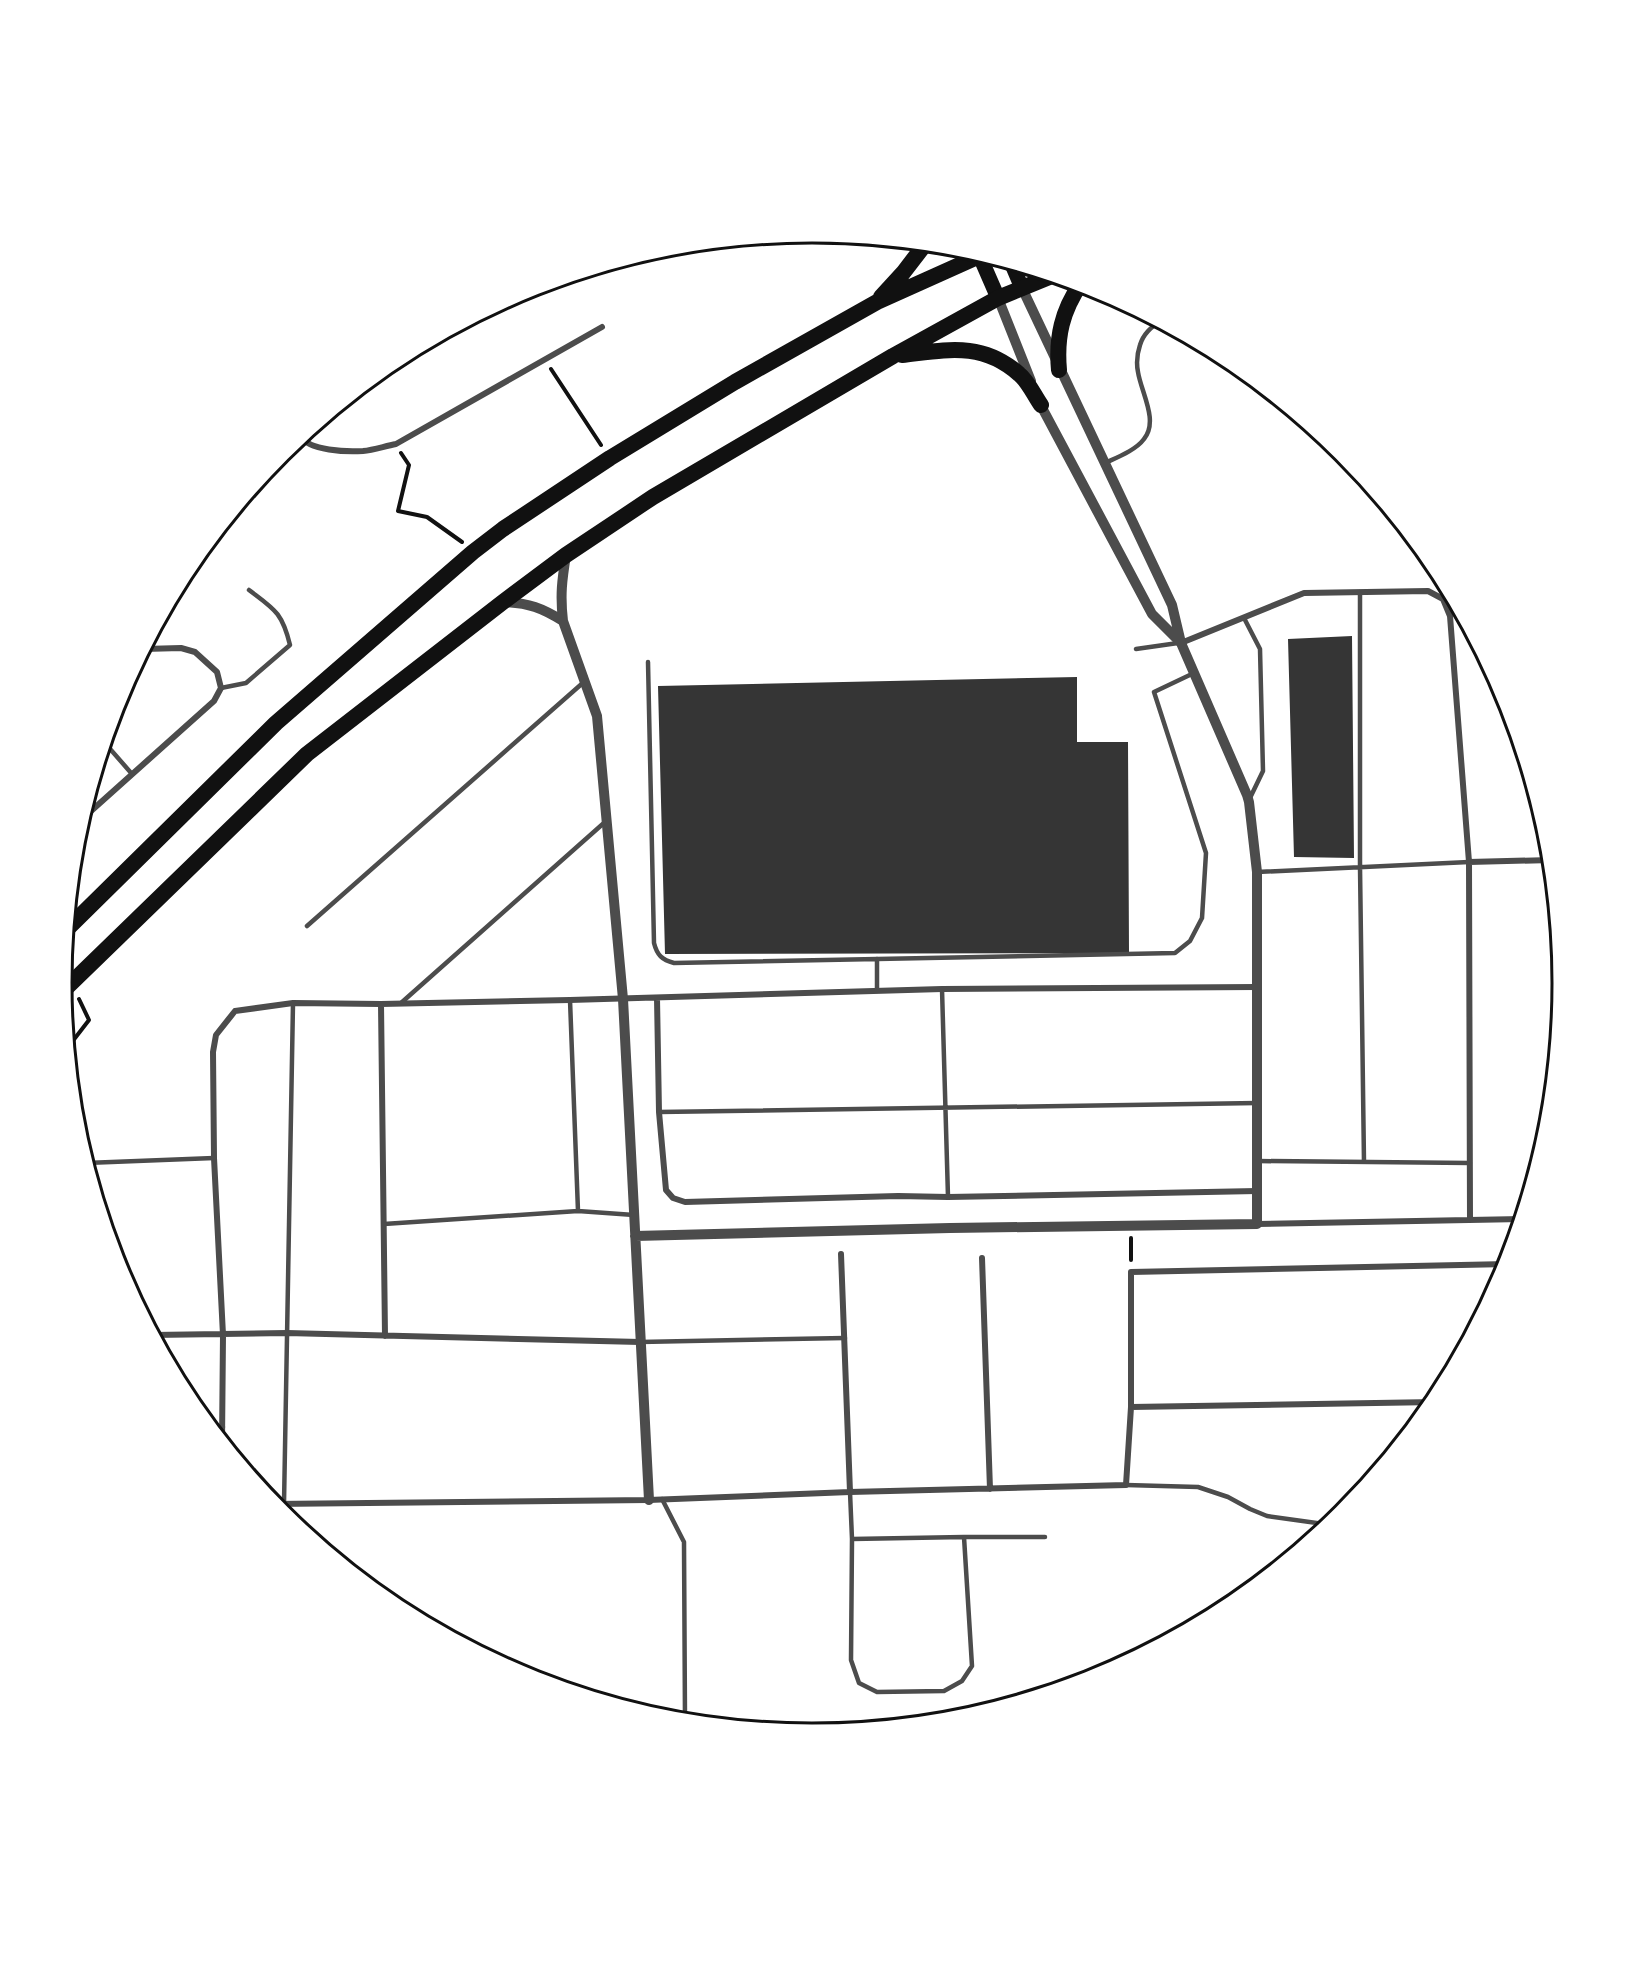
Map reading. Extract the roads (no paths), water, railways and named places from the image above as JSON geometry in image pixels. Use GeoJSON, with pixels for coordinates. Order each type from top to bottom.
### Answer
{"type":"FeatureCollection","features":[{"type":"Feature","properties":{"kind":"highway"},"geometry":{"type":"LineString","coordinates":[[877,302],[920,251]]}},
{"type":"Feature","properties":{"kind":"highway"},"geometry":{"type":"LineString","coordinates":[[75,921],[276,723],[473,552],[503,529],[610,458],[735,382],[877,302],[968,260]]}},
{"type":"Feature","properties":{"kind":"highway"},"geometry":{"type":"LineString","coordinates":[[72,982],[307,754],[566,555],[653,497],[893,356],[998,298],[1043,280]]}},
{"type":"Feature","properties":{"kind":"highway"},"geometry":{"type":"LineString","coordinates":[[1059,370],[1057,347],[1067,306],[1076,291]]}},
{"type":"Feature","properties":{"kind":"highway"},"geometry":{"type":"LineString","coordinates":[[893,356],[951,349],[975,350],[997,359],[1020,374],[1041,405]]}},
{"type":"Feature","properties":{"kind":"main road"},"geometry":{"type":"LineString","coordinates":[[984,263],[998,298]]}},
{"type":"Feature","properties":{"kind":"main road"},"geometry":{"type":"LineString","coordinates":[[1015,271],[1022,288]]}},
{"type":"Feature","properties":{"kind":"street"},"geometry":{"type":"LineString","coordinates":[[1022,288],[1172,605],[1181,643],[1247,795],[1257,872],[1257,1224]]}},
{"type":"Feature","properties":{"kind":"street"},"geometry":{"type":"LineString","coordinates":[[998,298],[1041,405],[1152,614],[1181,643]]}},
{"type":"Feature","properties":{"kind":"street"},"geometry":{"type":"LineString","coordinates":[[308,441],[325,449],[363,451],[396,444],[602,327]]}},
{"type":"Feature","properties":{"kind":"street"},"geometry":{"type":"LineString","coordinates":[[566,555],[560,593],[563,621],[597,716],[623,999],[649,1500]]}},
{"type":"Feature","properties":{"kind":"street"},"geometry":{"type":"LineString","coordinates":[[1181,643],[1304,593],[1428,591],[1443,599],[1450,616],[1469,862],[1470,1220]]}},
{"type":"Feature","properties":{"kind":"street"},"geometry":{"type":"LineString","coordinates":[[503,602],[530,604],[563,621]]}},
{"type":"Feature","properties":{"kind":"street"},"geometry":{"type":"LineString","coordinates":[[93,809],[214,700],[220,688],[217,672],[195,652],[181,648],[151,649]]}},
{"type":"Feature","properties":{"kind":"street"},"geometry":{"type":"LineString","coordinates":[[1469,862],[1543,860]]}},
{"type":"Feature","properties":{"kind":"street"},"geometry":{"type":"LineString","coordinates":[[223,1431],[222,1335],[213,1158],[213,1052],[216,1035],[235,1011],[293,1003],[401,1004],[942,989],[1257,987]]}},
{"type":"Feature","properties":{"kind":"street"},"geometry":{"type":"LineString","coordinates":[[657,998],[659,1113],[666,1190],[673,1198],[685,1202],[898,1196],[1257,1191]]}},
{"type":"Feature","properties":{"kind":"street"},"geometry":{"type":"LineString","coordinates":[[381,1004],[385,1336]]}},
{"type":"Feature","properties":{"kind":"street"},"geometry":{"type":"LineString","coordinates":[[635,1236],[1515,1219]]}},
{"type":"Feature","properties":{"kind":"street"},"geometry":{"type":"LineString","coordinates":[[841,1254],[850,1492]]}},
{"type":"Feature","properties":{"kind":"street"},"geometry":{"type":"LineString","coordinates":[[982,1258],[990,1489]]}},
{"type":"Feature","properties":{"kind":"street"},"geometry":{"type":"LineString","coordinates":[[286,1504],[649,1500],[1126,1485],[1131,1407],[1131,1272],[1498,1264]]}},
{"type":"Feature","properties":{"kind":"street"},"geometry":{"type":"LineString","coordinates":[[161,1335],[287,1333],[640,1342]]}},
{"type":"Feature","properties":{"kind":"street"},"geometry":{"type":"LineString","coordinates":[[1131,1407],[1422,1402]]}},
{"type":"Feature","properties":{"kind":"lane"},"geometry":{"type":"LineString","coordinates":[[1105,463],[1136,447],[1146,438],[1150,422],[1138,373],[1137,356],[1143,337],[1154,326]]}},
{"type":"Feature","properties":{"kind":"lane"},"geometry":{"type":"LineString","coordinates":[[220,688],[246,683],[290,645],[285,624],[273,608],[249,590]]}},
{"type":"Feature","properties":{"kind":"lane"},"geometry":{"type":"LineString","coordinates":[[1360,592],[1360,867],[1364,1162]]}},
{"type":"Feature","properties":{"kind":"lane"},"geometry":{"type":"LineString","coordinates":[[1244,618],[1260,649],[1263,771],[1248,802]]}},
{"type":"Feature","properties":{"kind":"lane"},"geometry":{"type":"LineString","coordinates":[[1136,649],[1181,643]]}},
{"type":"Feature","properties":{"kind":"lane"},"geometry":{"type":"LineString","coordinates":[[648,662],[654,943],[657,953],[667,961],[674,963],[1175,953],[1190,940],[1202,918],[1206,853],[1154,692],[1194,672]]}},
{"type":"Feature","properties":{"kind":"lane"},"geometry":{"type":"LineString","coordinates":[[307,926],[585,681]]}},
{"type":"Feature","properties":{"kind":"lane"},"geometry":{"type":"LineString","coordinates":[[110,748],[132,774]]}},
{"type":"Feature","properties":{"kind":"lane"},"geometry":{"type":"LineString","coordinates":[[401,1004],[607,820]]}},
{"type":"Feature","properties":{"kind":"lane"},"geometry":{"type":"LineString","coordinates":[[1257,872],[1469,862]]}},
{"type":"Feature","properties":{"kind":"lane"},"geometry":{"type":"LineString","coordinates":[[877,959],[877,991]]}},
{"type":"Feature","properties":{"kind":"lane"},"geometry":{"type":"LineString","coordinates":[[942,989],[948,1197]]}},
{"type":"Feature","properties":{"kind":"lane"},"geometry":{"type":"LineString","coordinates":[[570,1000],[578,1211]]}},
{"type":"Feature","properties":{"kind":"lane"},"geometry":{"type":"LineString","coordinates":[[284,1502],[293,1003]]}},
{"type":"Feature","properties":{"kind":"lane"},"geometry":{"type":"LineString","coordinates":[[659,1113],[1257,1103]]}},
{"type":"Feature","properties":{"kind":"lane"},"geometry":{"type":"LineString","coordinates":[[94,1163],[213,1158]]}},
{"type":"Feature","properties":{"kind":"lane"},"geometry":{"type":"LineString","coordinates":[[1258,1161],[1470,1163]]}},
{"type":"Feature","properties":{"kind":"lane"},"geometry":{"type":"LineString","coordinates":[[384,1224],[578,1211],[634,1215]]}},
{"type":"Feature","properties":{"kind":"lane"},"geometry":{"type":"LineString","coordinates":[[640,1342],[844,1338]]}},
{"type":"Feature","properties":{"kind":"lane"},"geometry":{"type":"LineString","coordinates":[[1126,1485],[1198,1487],[1228,1497],[1267,1516],[1319,1523]]}},
{"type":"Feature","properties":{"kind":"lane"},"geometry":{"type":"LineString","coordinates":[[850,1492],[851,1660],[859,1683],[877,1692],[944,1691],[963,1681],[972,1666],[964,1537]]}},
{"type":"Feature","properties":{"kind":"lane"},"geometry":{"type":"LineString","coordinates":[[662,1499],[684,1542],[685,1712]]}},
{"type":"Feature","properties":{"kind":"lane"},"geometry":{"type":"LineString","coordinates":[[852,1539],[1045,1537]]}}]}
